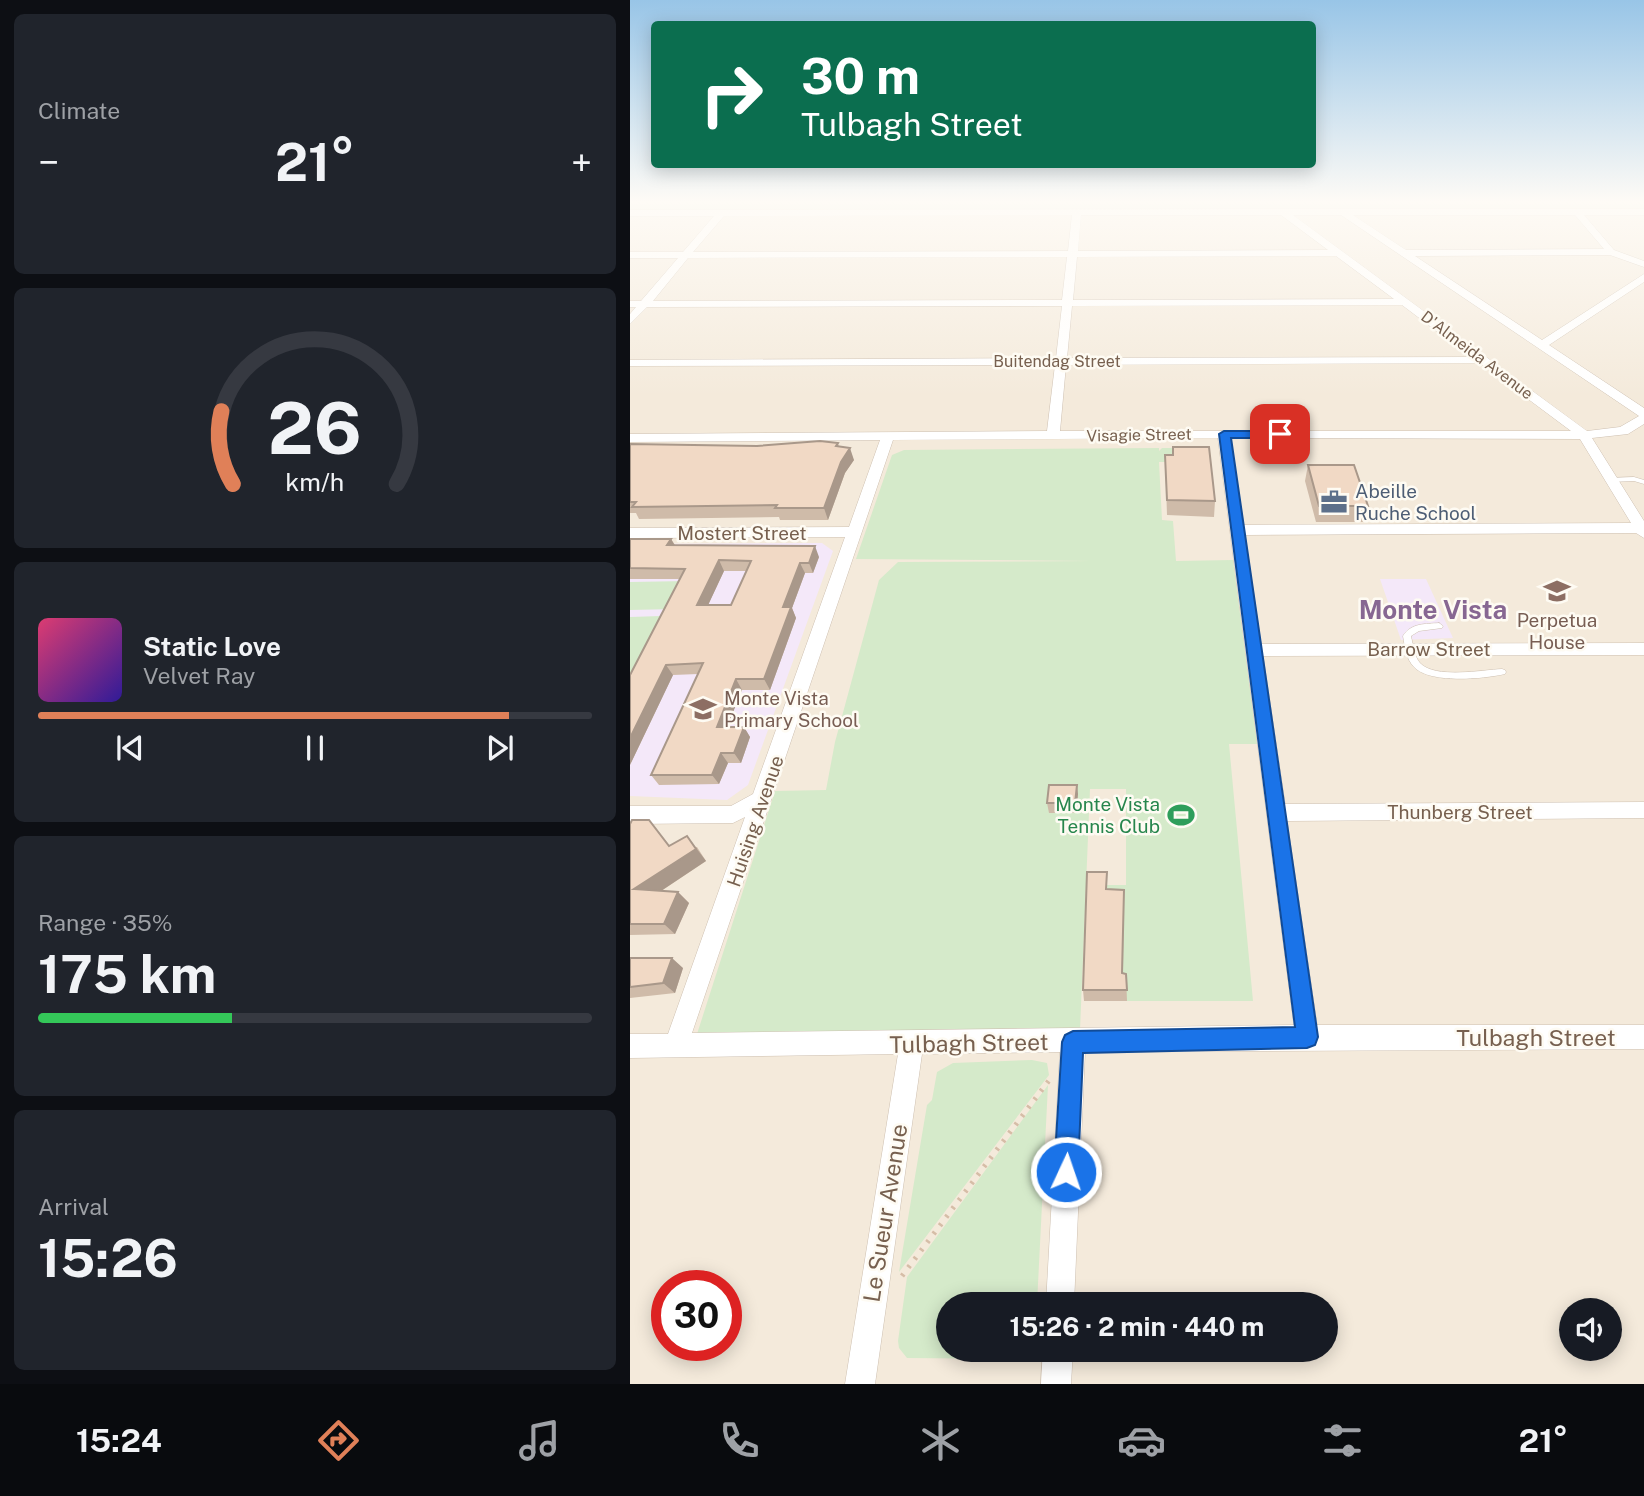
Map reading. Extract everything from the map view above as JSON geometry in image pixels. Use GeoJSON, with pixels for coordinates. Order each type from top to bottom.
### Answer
{"type":"FeatureCollection","features":[{"type":"Feature","properties":{"kind":"street"},"geometry":{"type":"LineString","coordinates":[[630,321],[676,267]]}},
{"type":"Feature","properties":{"kind":"street"},"geometry":{"type":"LineString","coordinates":[[1054,436],[1072,267]]}},
{"type":"Feature","properties":{"kind":"street","name":"D'Almeida Avenue"},"geometry":{"type":"LineString","coordinates":[[1359,267],[1584,435]]}},
{"type":"Feature","properties":{"kind":"street"},"geometry":{"type":"LineString","coordinates":[[1424,267],[1644,414]]}},
{"type":"Feature","properties":{"kind":"street"},"geometry":{"type":"LineString","coordinates":[[1541,346],[1644,277]]}},
{"type":"Feature","properties":{"kind":"street"},"geometry":{"type":"LineString","coordinates":[[630,304],[1406,302]]}},
{"type":"Feature","properties":{"kind":"street","name":"Buitendag Street"},"geometry":{"type":"LineString","coordinates":[[630,363],[1484,360]]}},
{"type":"Feature","properties":{"kind":"street","name":"Visagie Street"},"geometry":{"type":"LineString","coordinates":[[630,438],[1224,434],[1584,435],[1623,431],[1644,419]]}},
{"type":"Feature","properties":{"kind":"street"},"geometry":{"type":"LineString","coordinates":[[1224,434],[1256,650],[1307,1037]]}},
{"type":"Feature","properties":{"kind":"street"},"geometry":{"type":"LineString","coordinates":[[1584,435],[1642,531]]}},
{"type":"Feature","properties":{"kind":"street","name":"Huising Avenue"},"geometry":{"type":"LineString","coordinates":[[676,1045],[887,438]]}},
{"type":"Feature","properties":{"kind":"street"},"geometry":{"type":"LineString","coordinates":[[1239,530],[1642,531]]}},
{"type":"Feature","properties":{"kind":"street","name":"Mostert Street"},"geometry":{"type":"LineString","coordinates":[[630,533],[854,532]]}},
{"type":"Feature","properties":{"kind":"street","name":"Barrow Street"},"geometry":{"type":"LineString","coordinates":[[1256,650],[1644,649]]}},
{"type":"Feature","properties":{"kind":"street"},"geometry":{"type":"LineString","coordinates":[[630,815],[733,814],[763,799]]}},
{"type":"Feature","properties":{"kind":"street","name":"Thunberg Street"},"geometry":{"type":"LineString","coordinates":[[1276,813],[1644,810]]}},
{"type":"Feature","properties":{"kind":"street"},"geometry":{"type":"LineString","coordinates":[[733,814],[743,821],[750,836]]}},
{"type":"Feature","properties":{"kind":"street","name":"Tulbagh Street"},"geometry":{"type":"LineString","coordinates":[[630,1046],[1307,1037],[1644,1037]]}},
{"type":"Feature","properties":{"kind":"street","name":"Le Sueur Avenue"},"geometry":{"type":"LineString","coordinates":[[860,1384],[912,1042]]}},
{"type":"Feature","properties":{"kind":"street"},"geometry":{"type":"LineString","coordinates":[[1061,1292],[1073,1042]]}},
{"type":"Feature","properties":{"kind":"street"},"geometry":{"type":"LineString","coordinates":[[1056,1384],[1057,1362]]}},
{"type":"Feature","properties":{"kind":"lane"},"geometry":{"type":"LineString","coordinates":[[1610,480],[1634,479],[1644,482]]}},
{"type":"Feature","properties":{"kind":"lane"},"geometry":{"type":"LineString","coordinates":[[1439,626],[1410,631],[1407,636],[1416,663],[1422,669],[1440,675],[1502,672]]}},
{"type":"Feature","properties":{"kind":"path"},"geometry":{"type":"LineString","coordinates":[[902,1276],[1044,1085],[1054,1076]]}},
{"type":"Feature","properties":{"kind":"shaded area"},"geometry":{"type":"Polygon","coordinates":[[[630,267],[1644,267],[1644,1384],[630,1384],[630,267]]]}},
{"type":"Feature","properties":{"kind":"shaded area","name":"Monte Vista Primary School"},"geometry":{"type":"Polygon","coordinates":[[[822,543],[833,551],[748,785],[727,800],[630,796],[630,544],[822,543]]]}},
{"type":"Feature","properties":{"kind":"shaded area"},"geometry":{"type":"Polygon","coordinates":[[[1380,579],[1426,579],[1453,638],[1401,640],[1380,579]]]}},
{"type":"Feature","properties":{"kind":"green space"},"geometry":{"type":"Polygon","coordinates":[[[1159,448],[1159,451],[1162,448],[1194,448],[1195,462],[1159,462],[1162,520],[1173,521],[1176,561],[1233,560],[1257,744],[1229,744],[1253,1001],[1084,1001],[1089,885],[1126,885],[1126,789],[1090,789],[1080,1030],[697,1034],[775,791],[826,790],[835,742],[879,580],[898,562],[1092,561],[856,559],[892,455],[904,450],[1159,448]]]}},
{"type":"Feature","properties":{"kind":"green space"},"geometry":{"type":"Polygon","coordinates":[[[688,581],[674,609],[630,610],[630,582],[688,581]]]}},
{"type":"Feature","properties":{"kind":"green space"},"geometry":{"type":"Polygon","coordinates":[[[661,616],[630,674],[630,617],[661,616]]]}},
{"type":"Feature","properties":{"kind":"green space"},"geometry":{"type":"Polygon","coordinates":[[[1032,1060],[1047,1063],[1049,1075],[899,1272],[927,1105],[932,1100],[937,1072],[953,1063],[1032,1060]]]}},
{"type":"Feature","properties":{"kind":"green space"},"geometry":{"type":"Polygon","coordinates":[[[1048,1085],[1038,1292],[936,1292],[936,1358],[907,1358],[899,1348],[898,1341],[907,1277],[1048,1085]]]}},
{"type":"Feature","properties":{"kind":"building"},"geometry":{"type":"Polygon","coordinates":[[[820,441],[838,443],[836,446],[850,448],[841,462],[824,508],[775,508],[777,505],[632,507],[636,502],[630,502],[630,444],[757,446],[820,441]]]}},
{"type":"Feature","properties":{"kind":"building"},"geometry":{"type":"Polygon","coordinates":[[[1173,447],[1209,447],[1215,501],[1167,500],[1165,455],[1173,455],[1173,447]]]}},
{"type":"Feature","properties":{"kind":"building"},"geometry":{"type":"Polygon","coordinates":[[[1308,465],[1354,465],[1368,506],[1319,506],[1308,465]]]}},
{"type":"Feature","properties":{"kind":"building","name":"Monte Vista Primary School"},"geometry":{"type":"Polygon","coordinates":[[[630,539],[671,539],[667,545],[815,546],[809,563],[800,563],[783,607],[791,607],[764,679],[736,679],[717,727],[744,727],[734,753],[721,753],[712,775],[651,775],[703,663],[666,665],[630,738],[630,675],[685,569],[630,568],[630,539]],[[719,560],[697,605],[731,605],[751,561],[719,560]]]}},
{"type":"Feature","properties":{"kind":"building"},"geometry":{"type":"Polygon","coordinates":[[[1049,785],[1077,785],[1075,803],[1047,803],[1049,785]]]}},
{"type":"Feature","properties":{"kind":"building"},"geometry":{"type":"Polygon","coordinates":[[[632,820],[649,820],[669,846],[687,836],[696,849],[634,889],[678,892],[664,924],[630,924],[632,820]]]}},
{"type":"Feature","properties":{"kind":"building"},"geometry":{"type":"Polygon","coordinates":[[[1087,872],[1107,872],[1106,889],[1124,890],[1122,973],[1126,974],[1127,990],[1083,990],[1087,872]]]}},
{"type":"Feature","properties":{"kind":"building"},"geometry":{"type":"Polygon","coordinates":[[[630,958],[672,958],[663,983],[630,987],[630,958]]]}},
{"type":"Feature","properties":{"kind":"place","name":"Abeille Ruche School"},"geometry":{"type":"Point","coordinates":[1334,502]}},
{"type":"Feature","properties":{"kind":"place","name":"Perpetua House"},"geometry":{"type":"Point","coordinates":[1557,591]}},
{"type":"Feature","properties":{"kind":"place","name":"Monte Vista Primary School"},"geometry":{"type":"Point","coordinates":[703,709]}},
{"type":"Feature","properties":{"kind":"place","name":"Monte Vista Tennis Club"},"geometry":{"type":"Point","coordinates":[1181,815]}},
{"type":"Feature","properties":{"kind":"district","name":"Monte Vista"},"geometry":{"type":"Point","coordinates":[1433,609]}},
{"type":"Feature","properties":{"kind":"route"},"geometry":{"type":"LineString","coordinates":[[1066,1172],[1073,1042],[1307,1037],[1224,434],[1280,434]]}}]}
